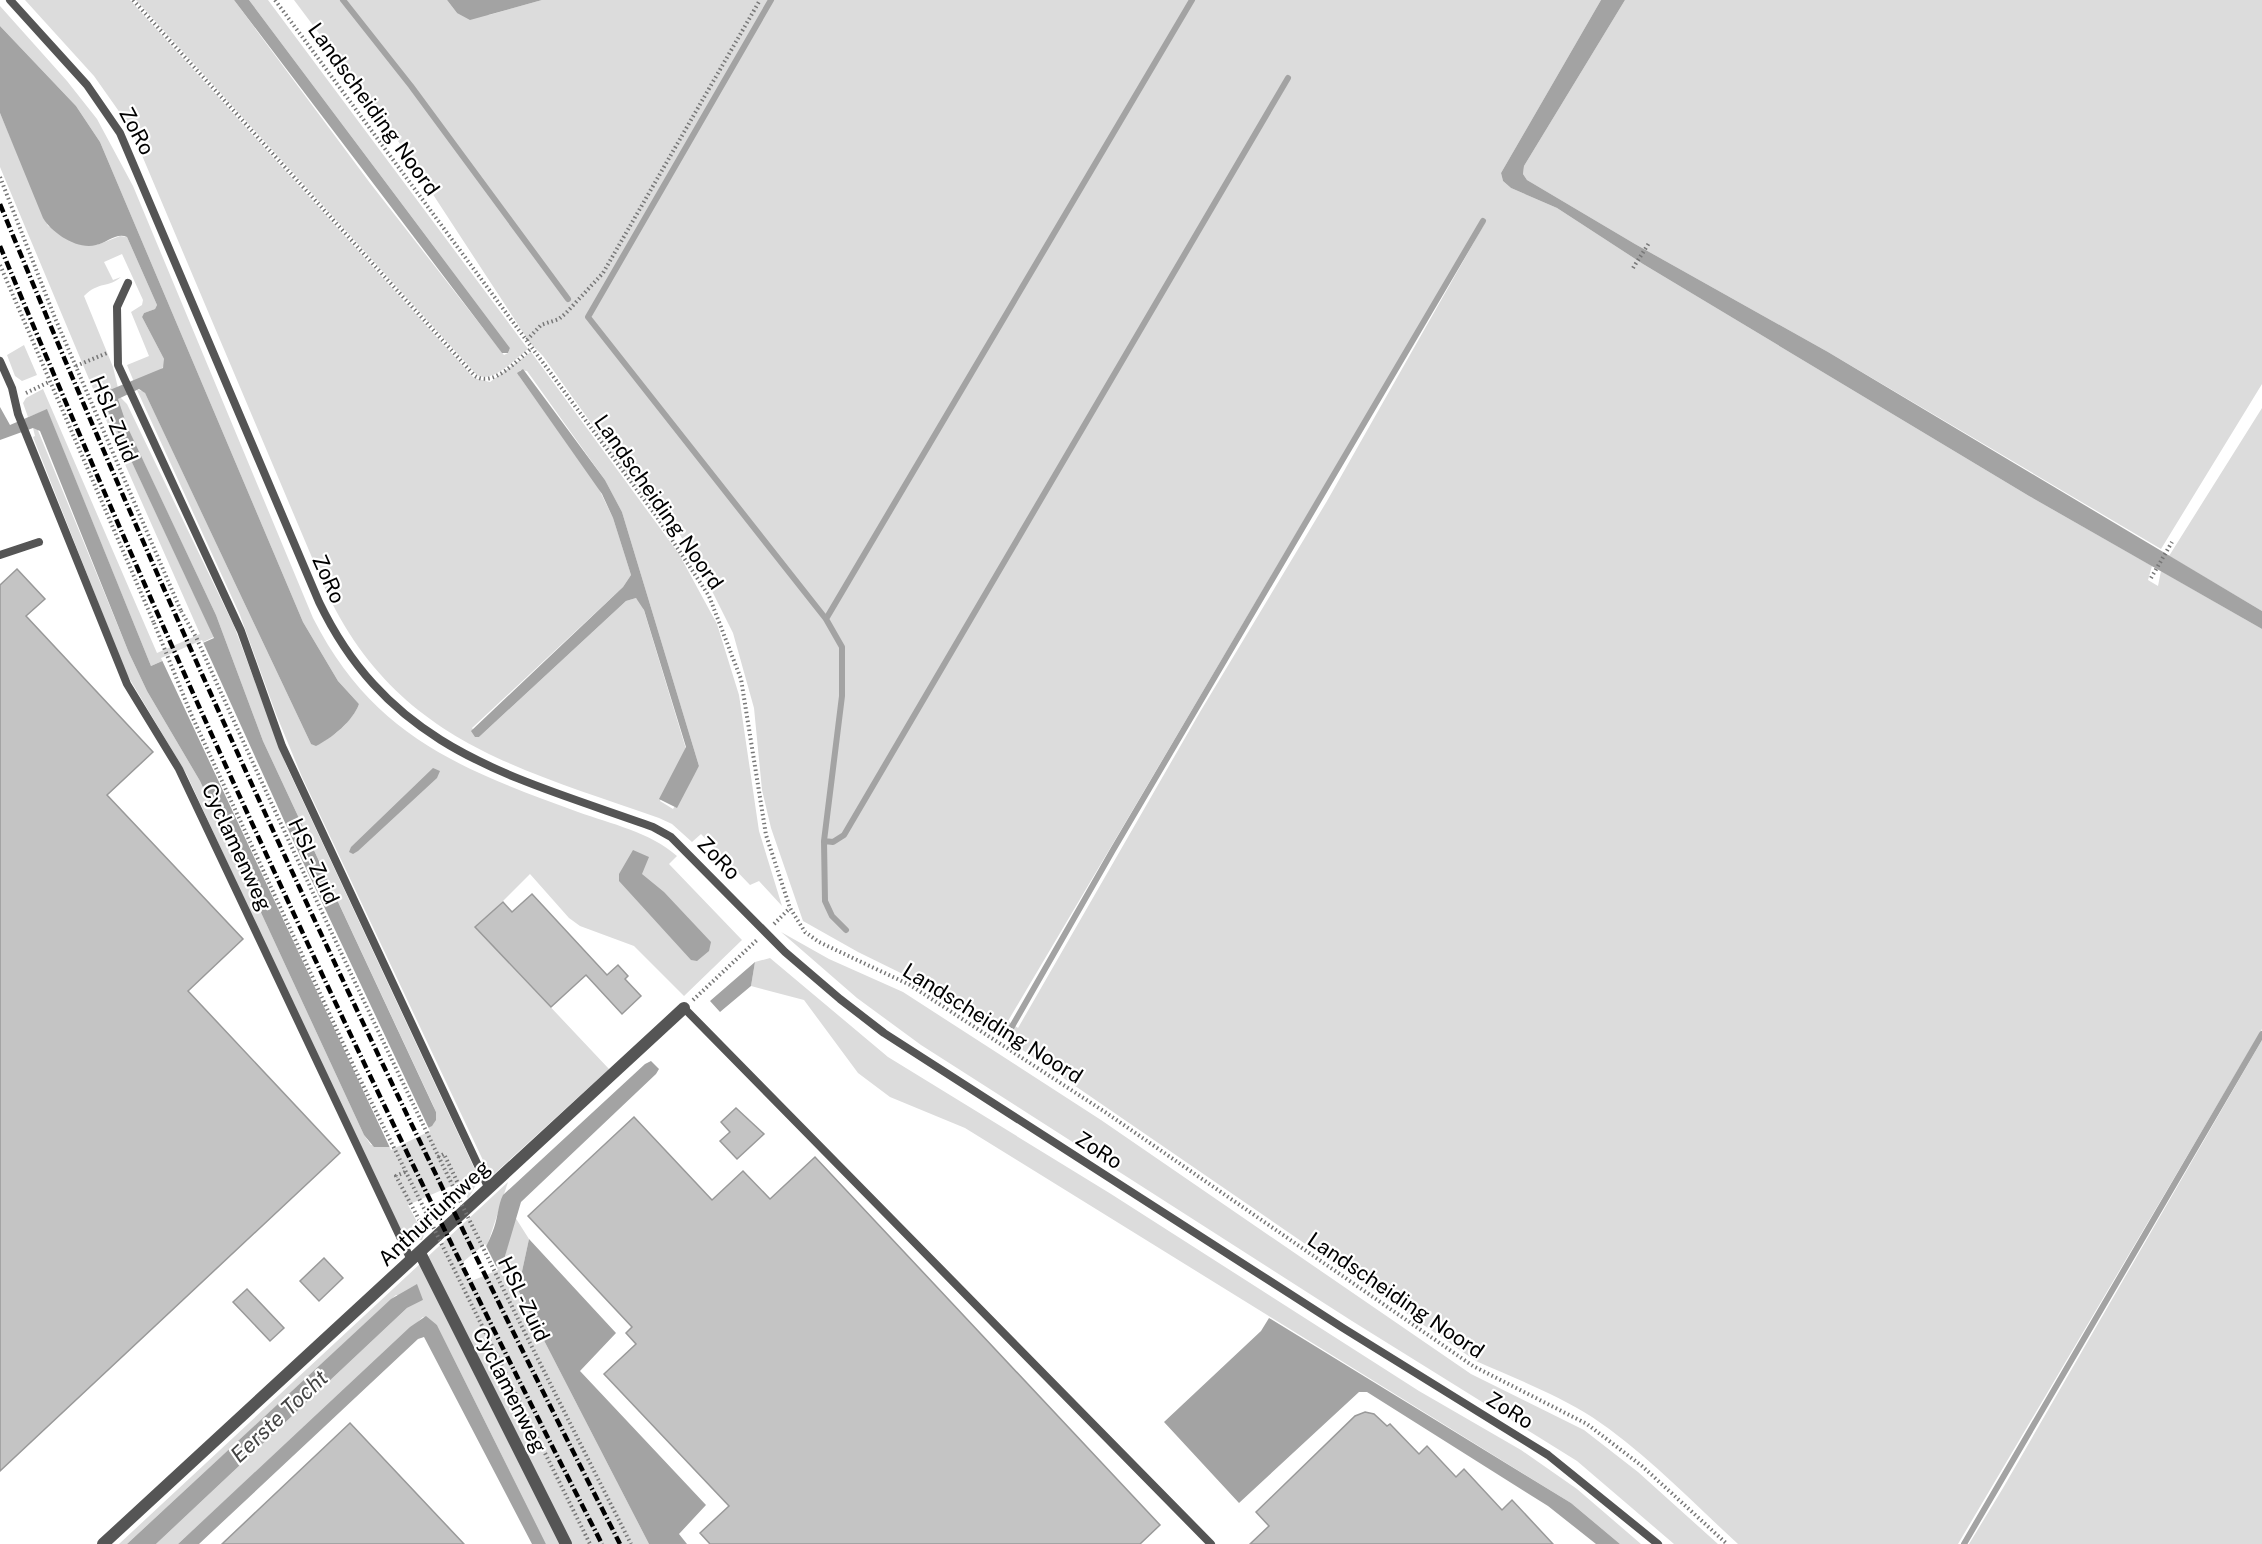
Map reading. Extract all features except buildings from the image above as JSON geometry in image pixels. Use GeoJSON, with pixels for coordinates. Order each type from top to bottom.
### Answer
{"type":"FeatureCollection","features":[{"type":"Feature","properties":{"kind":"street","name":"Anthuriumweg"},"geometry":{"type":"LineString","coordinates":[[103,1544],[684,1008]]}},
{"type":"Feature","properties":{"kind":"street","name":"Cyclamenweg"},"geometry":{"type":"LineString","coordinates":[[416,1257],[566,1544]]}},
{"type":"Feature","properties":{"kind":"lane","name":"ZoRo"},"geometry":{"type":"LineString","coordinates":[[10,0],[87,85],[124,142],[319,602],[334,632],[361,672],[411,721],[465,756],[671,837],[765,932],[840,999],[884,1033],[1314,1309],[1548,1455],[1658,1544]]}},
{"type":"Feature","properties":{"kind":"lane"},"geometry":{"type":"LineString","coordinates":[[128,283],[117,307],[116,358],[132,401],[241,631],[282,746],[489,1189]]}},
{"type":"Feature","properties":{"kind":"lane","name":"Cyclamenweg"},"geometry":{"type":"LineString","coordinates":[[0,361],[12,388],[18,414],[127,684],[179,770],[416,1257]]}},
{"type":"Feature","properties":{"kind":"lane"},"geometry":{"type":"LineString","coordinates":[[0,555],[39,542]]}},
{"type":"Feature","properties":{"kind":"lane"},"geometry":{"type":"LineString","coordinates":[[684,1008],[1211,1544]]}},
{"type":"Feature","properties":{"kind":"path"},"geometry":{"type":"LineString","coordinates":[[133,0],[476,376],[481,380],[492,378],[532,348]]}},
{"type":"Feature","properties":{"kind":"path","name":"Landscheiding Noord"},"geometry":{"type":"LineString","coordinates":[[275,0],[370,127],[484,287],[527,340],[657,518],[708,596],[741,679],[764,826],[790,908],[800,927],[812,938],[920,992],[1106,1112],[1473,1366],[1587,1424],[1642,1466],[1727,1544]]}},
{"type":"Feature","properties":{"kind":"path"},"geometry":{"type":"LineString","coordinates":[[527,340],[541,325],[559,319],[566,313],[603,273],[760,0]]}},
{"type":"Feature","properties":{"kind":"path","name":"HSL-Zuid"},"geometry":{"type":"LineString","coordinates":[[0,177],[19,231],[182,610],[438,1157],[631,1544]]}},
{"type":"Feature","properties":{"kind":"path"},"geometry":{"type":"LineString","coordinates":[[1633,268],[1649,243]]}},
{"type":"Feature","properties":{"kind":"path"},"geometry":{"type":"LineString","coordinates":[[0,265],[163,651],[243,829],[405,1172],[590,1544]]}},
{"type":"Feature","properties":{"kind":"path"},"geometry":{"type":"LineString","coordinates":[[76,366],[107,353]]}},
{"type":"Feature","properties":{"kind":"path"},"geometry":{"type":"LineString","coordinates":[[41,385],[49,382]]}},
{"type":"Feature","properties":{"kind":"path"},"geometry":{"type":"LineString","coordinates":[[2151,578],[2172,542]]}},
{"type":"Feature","properties":{"kind":"path"},"geometry":{"type":"LineString","coordinates":[[684,1008],[790,908]]}},
{"type":"Feature","properties":{"kind":"path"},"geometry":{"type":"LineString","coordinates":[[438,1157],[444,1154],[459,1185]]}},
{"type":"Feature","properties":{"kind":"path"},"geometry":{"type":"LineString","coordinates":[[405,1172],[396,1176],[431,1243]]}},
{"type":"Feature","properties":{"kind":"shaded area"},"geometry":{"type":"Polygon","coordinates":[[[25,0],[130,0],[474,378],[490,382],[531,352],[679,554],[717,624],[739,695],[759,831],[782,906],[759,881],[750,885],[701,834],[692,842],[672,824],[659,818],[511,764],[467,742],[426,716],[389,684],[356,643],[327,593],[130,127],[94,76],[25,0]],[[520,370],[519,376],[598,487],[613,518],[631,575],[623,587],[472,728],[479,737],[626,601],[636,598],[642,604],[686,749],[660,801],[673,809],[699,766],[622,512],[605,480],[527,371],[520,370]]]}},
{"type":"Feature","properties":{"kind":"shaded area"},"geometry":{"type":"Polygon","coordinates":[[[136,0],[234,0],[370,183],[504,355],[508,353],[510,348],[249,0],[268,0],[528,349],[497,373],[483,377],[477,375],[136,0]]]}},
{"type":"Feature","properties":{"kind":"shaded area"},"geometry":{"type":"Polygon","coordinates":[[[294,0],[447,0],[457,13],[489,15],[542,0],[1601,0],[1501,173],[1503,181],[1511,188],[1557,208],[1643,264],[2029,496],[2152,566],[2148,580],[2158,586],[2161,571],[2262,629],[2262,1029],[1958,1544],[1738,1544],[1649,1461],[1592,1417],[1549,1394],[1476,1361],[1030,1055],[915,980],[803,921],[771,828],[762,790],[754,708],[733,633],[703,573],[677,530],[652,508],[543,356],[530,343],[387,124],[294,0]],[[1482,219],[1008,1021],[1018,1028],[1200,712],[1327,501],[1486,221],[1482,219]]]}},
{"type":"Feature","properties":{"kind":"shaded area"},"geometry":{"type":"Polygon","coordinates":[[[1625,0],[2262,0],[2262,384],[2161,549],[1828,352],[1635,244],[1527,180],[1523,174],[1524,166],[1625,0]]]}},
{"type":"Feature","properties":{"kind":"shaded area"},"geometry":{"type":"Polygon","coordinates":[[[0,6],[67,81],[97,119],[133,186],[313,618],[337,658],[363,692],[392,720],[424,743],[458,763],[535,796],[643,835],[666,848],[677,856],[669,864],[742,940],[684,996],[634,946],[580,926],[569,918],[530,874],[476,928],[609,1069],[493,1175],[489,1173],[302,777],[240,615],[137,390],[144,391],[147,397],[311,744],[333,736],[352,717],[359,704],[338,681],[303,622],[100,142],[76,106],[0,26],[0,6]]]}},
{"type":"Feature","properties":{"kind":"shaded area"},"geometry":{"type":"Polygon","coordinates":[[[0,113],[48,226],[97,245],[120,236],[127,237],[157,305],[155,309],[144,313],[142,317],[164,359],[164,366],[158,373],[134,382],[127,365],[149,356],[131,312],[142,305],[143,300],[122,254],[104,262],[113,280],[121,277],[94,288],[84,296],[113,367],[118,388],[100,394],[214,637],[151,666],[47,410],[28,417],[23,403],[26,398],[43,389],[157,653],[200,634],[120,453],[0,167],[0,113]]]}},
{"type":"Feature","properties":{"kind":"shaded area"},"geometry":{"type":"Polygon","coordinates":[[[24,345],[37,375],[22,381],[15,376],[7,355],[24,345]]]}},
{"type":"Feature","properties":{"kind":"shaded area"},"geometry":{"type":"Polygon","coordinates":[[[120,397],[127,404],[234,626],[286,765],[476,1172],[477,1183],[468,1199],[460,1182],[408,1205],[424,1235],[422,1240],[409,1240],[401,1230],[325,1074],[187,775],[126,673],[33,437],[35,436],[33,428],[37,428],[129,653],[147,691],[200,781],[364,1135],[371,1145],[423,1132],[434,1123],[436,1112],[263,741],[216,615],[120,412],[117,400],[120,397]]]}},
{"type":"Feature","properties":{"kind":"shaded area"},"geometry":{"type":"Polygon","coordinates":[[[2262,408],[2262,611],[2169,556],[2262,408]]]}},
{"type":"Feature","properties":{"kind":"shaded area"},"geometry":{"type":"Polygon","coordinates":[[[781,932],[829,959],[903,992],[1101,1120],[1471,1374],[1584,1430],[1638,1472],[1718,1544],[1674,1544],[1577,1461],[1352,1321],[921,1045],[857,998],[781,932]]]}},
{"type":"Feature","properties":{"kind":"shaded area"},"geometry":{"type":"Polygon","coordinates":[[[770,958],[888,1057],[1111,1194],[1419,1391],[1521,1450],[1577,1489],[1641,1544],[1620,1544],[1571,1503],[965,1128],[890,1097],[858,1073],[804,1000],[751,986],[755,962],[770,958]]]}},
{"type":"Feature","properties":{"kind":"shaded area"},"geometry":{"type":"Polygon","coordinates":[[[2262,1040],[2262,1544],[1969,1544],[2003,1488],[2262,1040]]]}},
{"type":"Feature","properties":{"kind":"shaded area"},"geometry":{"type":"Polygon","coordinates":[[[508,1182],[487,1246],[481,1252],[504,1260],[515,1217],[529,1239],[518,1290],[649,1544],[546,1544],[437,1325],[423,1317],[178,1544],[156,1544],[407,1308],[423,1300],[396,1295],[127,1544],[119,1544],[508,1182]]]}},
{"type":"Feature","properties":{"kind":"water"},"geometry":{"type":"Polygon","coordinates":[[[234,0],[249,0],[510,348],[508,353],[502,353],[234,0]]]}},
{"type":"Feature","properties":{"kind":"water"},"geometry":{"type":"Polygon","coordinates":[[[447,0],[542,0],[470,20],[457,13],[447,0]]]}},
{"type":"Feature","properties":{"kind":"water"},"geometry":{"type":"Polygon","coordinates":[[[1601,0],[1625,0],[1524,166],[1523,174],[1527,180],[1635,244],[1828,352],[2262,611],[2262,629],[2029,496],[1643,264],[1557,208],[1511,188],[1503,181],[1501,173],[1601,0]]]}},
{"type":"Feature","properties":{"kind":"water"},"geometry":{"type":"Polygon","coordinates":[[[0,26],[76,106],[100,142],[303,622],[338,681],[359,704],[352,717],[335,734],[316,746],[311,744],[145,393],[139,389],[118,399],[127,426],[216,615],[263,741],[436,1112],[436,1120],[432,1126],[389,1147],[374,1147],[364,1135],[200,781],[147,691],[129,653],[40,431],[33,428],[0,440],[0,407],[10,425],[47,409],[151,666],[214,638],[100,394],[163,368],[164,359],[142,317],[144,313],[155,309],[157,305],[127,237],[115,237],[96,245],[81,245],[66,239],[52,229],[43,218],[0,113],[0,26]]]}},
{"type":"Feature","properties":{"kind":"water"},"geometry":{"type":"Polygon","coordinates":[[[523,369],[605,480],[622,512],[699,766],[677,808],[659,799],[686,747],[644,610],[636,598],[626,601],[479,737],[475,737],[471,731],[623,587],[631,575],[613,518],[602,494],[517,373],[523,369]]]}},
{"type":"Feature","properties":{"kind":"water"},"geometry":{"type":"Polygon","coordinates":[[[433,768],[440,771],[437,778],[358,851],[353,854],[349,852],[351,847],[433,768]]]}},
{"type":"Feature","properties":{"kind":"water"},"geometry":{"type":"Polygon","coordinates":[[[633,850],[649,857],[642,874],[664,892],[711,942],[709,951],[697,961],[691,960],[619,881],[619,874],[633,850]]]}},
{"type":"Feature","properties":{"kind":"water"},"geometry":{"type":"Polygon","coordinates":[[[755,962],[751,986],[720,1012],[710,1001],[755,962]]]}},
{"type":"Feature","properties":{"kind":"water"},"geometry":{"type":"Polygon","coordinates":[[[651,1061],[659,1069],[656,1074],[521,1202],[503,1263],[473,1277],[494,1228],[503,1195],[645,1064],[651,1061]]]}},
{"type":"Feature","properties":{"kind":"water"},"geometry":{"type":"Polygon","coordinates":[[[529,1239],[616,1333],[580,1371],[706,1505],[679,1534],[687,1544],[649,1544],[518,1290],[529,1239]]]}},
{"type":"Feature","properties":{"kind":"water","name":"Eerste Tocht"},"geometry":{"type":"Polygon","coordinates":[[[417,1284],[423,1300],[407,1308],[156,1544],[127,1544],[391,1299],[417,1284]]]}},
{"type":"Feature","properties":{"kind":"water"},"geometry":{"type":"Polygon","coordinates":[[[426,1316],[437,1325],[546,1544],[532,1544],[424,1337],[418,1339],[199,1544],[178,1544],[410,1327],[426,1316]]]}},
{"type":"Feature","properties":{"kind":"water"},"geometry":{"type":"Polygon","coordinates":[[[1269,1318],[1571,1503],[1620,1544],[1596,1544],[1548,1506],[1367,1392],[1359,1392],[1239,1503],[1164,1422],[1261,1331],[1269,1318]]]}},
{"type":"Feature","properties":{"kind":"pier"},"geometry":{"type":"Polygon","coordinates":[[[202,640],[302,860],[430,1131],[391,1150],[161,658],[202,640]]]}},
{"type":"Feature","properties":{"kind":"pier"},"geometry":{"type":"Polygon","coordinates":[[[485,1244],[498,1270],[474,1280],[469,1279],[463,1267],[464,1261],[485,1244]]]}},
{"type":"Feature","properties":{"kind":"waterway"},"geometry":{"type":"LineString","coordinates":[[343,0],[411,86],[568,299]]}},
{"type":"Feature","properties":{"kind":"waterway"},"geometry":{"type":"LineString","coordinates":[[771,0],[588,317],[826,619],[842,647],[842,696],[824,841],[825,901],[832,916],[846,930]]}},
{"type":"Feature","properties":{"kind":"waterway"},"geometry":{"type":"LineString","coordinates":[[826,619],[1192,0]]}},
{"type":"Feature","properties":{"kind":"waterway"},"geometry":{"type":"LineString","coordinates":[[824,841],[833,842],[844,835],[1288,78]]}},
{"type":"Feature","properties":{"kind":"waterway"},"geometry":{"type":"LineString","coordinates":[[1010,1030],[1113,850],[1483,221]]}},
{"type":"Feature","properties":{"kind":"waterway"},"geometry":{"type":"LineString","coordinates":[[1964,1544],[2262,1034]]}},
{"type":"Feature","properties":{"kind":"railway"},"geometry":{"type":"LineString","coordinates":[[0,204],[144,544],[296,880],[455,1214],[620,1544]]}},
{"type":"Feature","properties":{"kind":"railway"},"geometry":{"type":"LineString","coordinates":[[0,246],[141,575],[288,901],[442,1224],[602,1544]]}}]}
